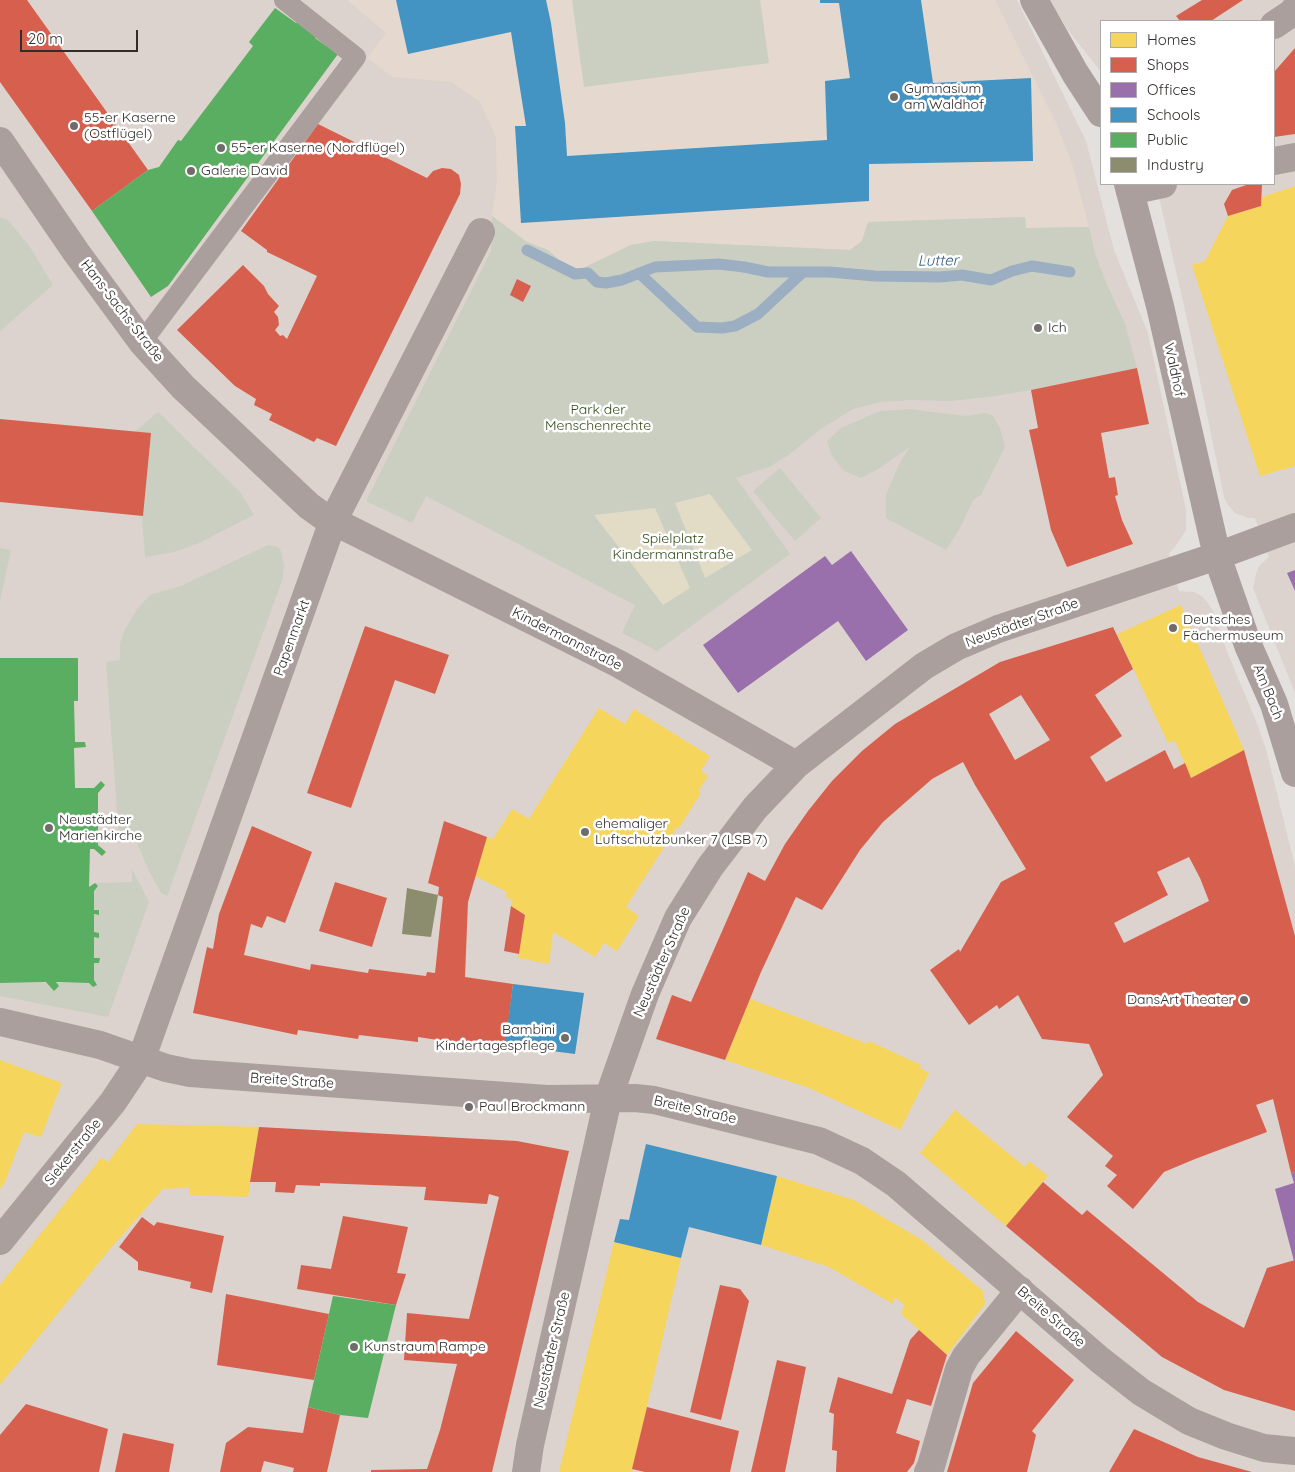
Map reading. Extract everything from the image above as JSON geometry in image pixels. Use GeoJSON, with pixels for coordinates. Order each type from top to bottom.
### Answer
{"type":"FeatureCollection","features":[{"type":"Feature","properties":{"kind":"street"},"geometry":{"type":"LineString","coordinates":[[1034,0],[1075,73],[1100,111]]}},
{"type":"Feature","properties":{"kind":"street"},"geometry":{"type":"LineString","coordinates":[[1275,24],[1295,9]]}},
{"type":"Feature","properties":{"kind":"street","name":"Hans-Sachs-Straße"},"geometry":{"type":"LineString","coordinates":[[0,141],[76,252],[142,342],[183,387],[309,506],[333,521]]}},
{"type":"Feature","properties":{"kind":"street"},"geometry":{"type":"LineString","coordinates":[[1275,161],[1295,157]]}},
{"type":"Feature","properties":{"kind":"street"},"geometry":{"type":"LineString","coordinates":[[1129,187],[1152,185]]}},
{"type":"Feature","properties":{"kind":"street","name":"Waldhof"},"geometry":{"type":"LineString","coordinates":[[1129,187],[1156,289],[1217,556]]}},
{"type":"Feature","properties":{"kind":"street","name":"Papenmarkt"},"geometry":{"type":"LineString","coordinates":[[141,1060],[333,521],[481,232]]}},
{"type":"Feature","properties":{"kind":"street","name":"Kindermannstraße"},"geometry":{"type":"LineString","coordinates":[[333,521],[619,664],[796,765]]}},
{"type":"Feature","properties":{"kind":"street","name":"Neustädter Straße"},"geometry":{"type":"LineString","coordinates":[[526,1472],[530,1445],[608,1098],[645,994],[678,918],[710,867],[750,816],[796,765],[924,666],[956,647],[998,629],[1217,556],[1295,527]]}},
{"type":"Feature","properties":{"kind":"street","name":"Am Bach"},"geometry":{"type":"LineString","coordinates":[[1217,556],[1248,645],[1274,704],[1295,773]]}},
{"type":"Feature","properties":{"kind":"street","name":"Breite Straße"},"geometry":{"type":"LineString","coordinates":[[0,1022],[100,1045],[141,1060],[190,1073],[547,1099],[635,1098],[654,1100],[819,1141],[862,1161],[896,1184],[1100,1360],[1141,1392],[1189,1421],[1226,1436],[1264,1448],[1295,1451]]}},
{"type":"Feature","properties":{"kind":"street","name":"Siekerstraße"},"geometry":{"type":"LineString","coordinates":[[0,1240],[114,1102],[141,1060]]}},
{"type":"Feature","properties":{"kind":"street"},"geometry":{"type":"LineString","coordinates":[[928,1472],[958,1369],[966,1356],[1020,1290]]}},
{"type":"Feature","properties":{"kind":"lane"},"geometry":{"type":"LineString","coordinates":[[142,342],[356,57],[284,0]]}},
{"type":"Feature","properties":{"kind":"shaded area"},"geometry":{"type":"Polygon","coordinates":[[[0,0],[1017,0],[1086,141],[1114,250],[1148,333],[1186,510],[1186,530],[1169,553],[1179,591],[1194,592],[1202,596],[1214,613],[1226,649],[1266,749],[1295,866],[1295,1472],[0,1472],[0,0]]]}},
{"type":"Feature","properties":{"kind":"shaded area"},"geometry":{"type":"Polygon","coordinates":[[[347,0],[995,0],[1057,125],[1072,164],[1089,227],[1026,228],[1025,217],[868,222],[862,241],[850,250],[654,241],[631,245],[579,270],[559,260],[548,250],[527,242],[492,216],[497,182],[496,137],[480,102],[452,82],[393,77],[367,58],[386,33],[347,0]]]}},
{"type":"Feature","properties":{"kind":"shaded area"},"geometry":{"type":"Polygon","coordinates":[[[1049,0],[1295,0],[1295,693],[1253,588],[1259,566],[1269,557],[1255,518],[1248,518],[1235,513],[1224,497],[1189,328],[1156,185],[1275,185],[1275,20],[1100,20],[1100,71],[1068,30],[1049,0]]]}},
{"type":"Feature","properties":{"kind":"green space"},"geometry":{"type":"Polygon","coordinates":[[[572,0],[760,0],[769,63],[584,87],[572,0]]]}},
{"type":"Feature","properties":{"kind":"green space","name":"Park der Menschenrechte"},"geometry":{"type":"Polygon","coordinates":[[[492,216],[527,242],[548,250],[559,260],[579,270],[631,245],[654,241],[850,250],[862,241],[868,222],[1025,217],[1026,228],[1089,227],[1095,253],[1105,280],[1125,324],[1137,368],[989,397],[950,401],[911,400],[880,402],[853,409],[821,429],[787,456],[769,467],[736,478],[790,554],[657,651],[622,633],[635,605],[426,496],[412,523],[366,501],[491,251],[492,216]]]}},
{"type":"Feature","properties":{"kind":"green space"},"geometry":{"type":"Polygon","coordinates":[[[0,217],[8,220],[30,247],[53,285],[0,331],[0,217]]]}},
{"type":"Feature","properties":{"kind":"green space"},"geometry":{"type":"Polygon","coordinates":[[[909,409],[965,416],[986,413],[993,416],[1000,428],[1005,447],[981,495],[973,500],[961,526],[946,550],[886,518],[886,495],[900,462],[910,447],[861,478],[844,471],[832,456],[827,441],[841,428],[880,411],[909,409]]]}},
{"type":"Feature","properties":{"kind":"green space"},"geometry":{"type":"Polygon","coordinates":[[[158,412],[240,492],[254,515],[197,544],[174,552],[145,557],[135,432],[158,412]]]}},
{"type":"Feature","properties":{"kind":"green space"},"geometry":{"type":"Polygon","coordinates":[[[780,468],[821,518],[795,541],[753,491],[780,468]]]}},
{"type":"Feature","properties":{"kind":"green space"},"geometry":{"type":"Polygon","coordinates":[[[268,545],[278,547],[281,551],[284,566],[283,578],[167,896],[161,893],[135,838],[119,838],[106,662],[120,660],[120,643],[124,631],[138,608],[150,595],[181,586],[268,545]]]}},
{"type":"Feature","properties":{"kind":"green space"},"geometry":{"type":"Polygon","coordinates":[[[0,548],[11,550],[0,601],[0,548]]]}},
{"type":"Feature","properties":{"kind":"green space"},"geometry":{"type":"Polygon","coordinates":[[[132,869],[149,902],[108,1017],[0,996],[0,983],[47,983],[54,991],[59,986],[56,983],[89,983],[93,987],[96,985],[94,980],[94,963],[99,963],[100,958],[94,958],[94,938],[99,937],[99,933],[94,932],[94,915],[99,914],[100,910],[94,909],[94,890],[98,886],[95,883],[132,882],[132,869]]]}},
{"type":"Feature","properties":{"kind":"sand"},"geometry":{"type":"Polygon","coordinates":[[[710,494],[752,550],[705,578],[675,503],[710,494]]]}},
{"type":"Feature","properties":{"kind":"sand"},"geometry":{"type":"Polygon","coordinates":[[[655,508],[690,588],[663,605],[594,515],[655,508]]]}},
{"type":"Feature","properties":{"kind":"building: Homes"},"geometry":{"type":"Polygon","coordinates":[[[1295,186],[1295,466],[1260,476],[1192,265],[1205,261],[1228,216],[1261,206],[1262,197],[1295,186]]]}},
{"type":"Feature","properties":{"kind":"building: Homes"},"geometry":{"type":"Polygon","coordinates":[[[1181,605],[1244,750],[1191,778],[1175,741],[1168,743],[1117,634],[1181,605]]]}},
{"type":"Feature","properties":{"kind":"building: Homes","name":"ehemaliger Luftschutzbunker 7 (LSB 7)"},"geometry":{"type":"Polygon","coordinates":[[[599,708],[625,724],[634,709],[710,756],[701,771],[708,776],[698,792],[701,793],[626,907],[639,916],[617,951],[604,943],[595,957],[553,932],[549,964],[518,958],[525,915],[511,906],[513,901],[505,896],[507,892],[475,876],[487,837],[493,839],[512,809],[529,819],[599,708]]]}},
{"type":"Feature","properties":{"kind":"building: Homes"},"geometry":{"type":"Polygon","coordinates":[[[750,999],[868,1044],[869,1041],[921,1065],[920,1068],[929,1073],[900,1130],[809,1088],[725,1060],[750,999]]]}},
{"type":"Feature","properties":{"kind":"building: Homes"},"geometry":{"type":"Polygon","coordinates":[[[0,1060],[62,1083],[41,1137],[24,1132],[5,1182],[0,1189],[0,1060]]]}},
{"type":"Feature","properties":{"kind":"building: Homes"},"geometry":{"type":"Polygon","coordinates":[[[955,1110],[1025,1167],[1029,1161],[1048,1176],[1006,1226],[920,1153],[955,1110]]]}},
{"type":"Feature","properties":{"kind":"building: Homes"},"geometry":{"type":"Polygon","coordinates":[[[137,1124],[259,1127],[248,1197],[189,1195],[189,1188],[163,1189],[110,1249],[0,1385],[0,1285],[101,1158],[108,1162],[137,1124]]]}},
{"type":"Feature","properties":{"kind":"building: Homes"},"geometry":{"type":"Polygon","coordinates":[[[777,1176],[854,1200],[922,1240],[983,1291],[985,1304],[947,1355],[901,1314],[904,1305],[895,1297],[893,1304],[829,1267],[761,1245],[777,1176]]]}},
{"type":"Feature","properties":{"kind":"building: Homes"},"geometry":{"type":"Polygon","coordinates":[[[614,1242],[681,1258],[632,1472],[559,1472],[614,1242]]]}},
{"type":"Feature","properties":{"kind":"building: Shops","name":"55-er Kaserne (Ostflügel)"},"geometry":{"type":"Polygon","coordinates":[[[0,0],[27,0],[148,170],[92,211],[0,82],[0,0]]]}},
{"type":"Feature","properties":{"kind":"building: Shops"},"geometry":{"type":"Polygon","coordinates":[[[1202,0],[1243,0],[1213,20],[1179,20],[1176,16],[1202,0]]]}},
{"type":"Feature","properties":{"kind":"building: Shops"},"geometry":{"type":"Polygon","coordinates":[[[1295,48],[1295,134],[1275,137],[1275,71],[1295,48]]]}},
{"type":"Feature","properties":{"kind":"building: Shops"},"geometry":{"type":"Polygon","coordinates":[[[318,124],[427,178],[433,171],[442,168],[451,169],[459,175],[461,184],[460,194],[336,446],[317,438],[314,442],[269,420],[272,414],[254,405],[256,399],[235,386],[177,330],[243,265],[264,286],[268,294],[279,306],[274,312],[278,317],[279,325],[275,330],[280,336],[283,335],[287,339],[317,276],[267,252],[267,250],[241,231],[318,124]]]}},
{"type":"Feature","properties":{"kind":"building: Shops"},"geometry":{"type":"Polygon","coordinates":[[[1246,185],[1262,185],[1261,206],[1228,216],[1224,204],[1232,190],[1246,185]]]}},
{"type":"Feature","properties":{"kind":"building: Shops"},"geometry":{"type":"Polygon","coordinates":[[[517,279],[531,286],[523,302],[510,295],[517,279]]]}},
{"type":"Feature","properties":{"kind":"building: Shops"},"geometry":{"type":"Polygon","coordinates":[[[1137,368],[1149,424],[1101,433],[1109,478],[1115,477],[1118,495],[1115,496],[1122,520],[1133,544],[1067,567],[1051,530],[1029,430],[1038,428],[1031,390],[1137,368]]]}},
{"type":"Feature","properties":{"kind":"building: Shops"},"geometry":{"type":"Polygon","coordinates":[[[0,419],[151,433],[143,516],[0,502],[0,419]]]}},
{"type":"Feature","properties":{"kind":"building: Shops"},"geometry":{"type":"Polygon","coordinates":[[[365,626],[449,655],[435,694],[395,680],[351,808],[307,793],[365,626]]]}},
{"type":"Feature","properties":{"kind":"building: Shops"},"geometry":{"type":"Polygon","coordinates":[[[1113,627],[1133,669],[1095,695],[1122,736],[1090,757],[1106,782],[1165,750],[1174,769],[1185,763],[1191,778],[1244,750],[1295,936],[1295,1172],[1291,1173],[1273,1099],[1256,1105],[1267,1132],[1164,1172],[1133,1209],[1107,1186],[1117,1175],[1105,1166],[1113,1156],[1067,1117],[1103,1075],[1089,1044],[1042,1039],[1018,995],[999,1009],[997,1005],[969,1025],[930,970],[959,949],[960,952],[1001,882],[1026,869],[963,762],[932,779],[883,822],[860,850],[822,910],[796,897],[761,972],[725,1060],[656,1039],[672,995],[691,1002],[748,872],[765,881],[785,844],[808,811],[832,781],[862,751],[895,724],[1000,662],[1113,627]],[[1021,695],[989,714],[1015,760],[1050,740],[1021,695]],[[1189,857],[1157,872],[1168,895],[1114,923],[1124,943],[1209,901],[1189,857]]]}},
{"type":"Feature","properties":{"kind":"building: Shops"},"geometry":{"type":"Polygon","coordinates":[[[444,821],[487,837],[468,902],[465,977],[513,984],[505,1050],[418,1037],[418,1042],[359,1035],[358,1039],[298,1030],[297,1035],[193,1013],[207,947],[213,949],[219,914],[252,826],[312,852],[285,923],[267,916],[262,928],[251,924],[244,955],[310,970],[311,964],[368,973],[369,969],[426,976],[427,972],[435,973],[443,897],[438,895],[439,887],[428,883],[444,821]]]}},
{"type":"Feature","properties":{"kind":"building: Shops"},"geometry":{"type":"Polygon","coordinates":[[[335,882],[387,898],[372,947],[319,931],[335,882]]]}},
{"type":"Feature","properties":{"kind":"building: Shops"},"geometry":{"type":"Polygon","coordinates":[[[511,906],[525,915],[519,954],[504,951],[511,906]]]}},
{"type":"Feature","properties":{"kind":"building: Shops"},"geometry":{"type":"Polygon","coordinates":[[[259,1127],[517,1141],[569,1151],[492,1472],[371,1472],[371,1470],[427,1469],[440,1430],[457,1364],[404,1360],[407,1313],[469,1319],[499,1197],[489,1194],[487,1204],[424,1200],[426,1187],[320,1183],[320,1186],[296,1185],[294,1193],[275,1192],[276,1182],[250,1182],[259,1127]]]}},
{"type":"Feature","properties":{"kind":"building: Shops"},"geometry":{"type":"Polygon","coordinates":[[[1043,1182],[1082,1215],[1087,1210],[1198,1302],[1244,1328],[1267,1268],[1295,1260],[1295,1411],[1224,1390],[1162,1357],[1006,1226],[1043,1182]]]}},
{"type":"Feature","properties":{"kind":"building: Shops"},"geometry":{"type":"Polygon","coordinates":[[[343,1216],[408,1227],[397,1273],[406,1274],[396,1305],[297,1289],[301,1265],[331,1269],[343,1216]]]}},
{"type":"Feature","properties":{"kind":"building: Shops"},"geometry":{"type":"Polygon","coordinates":[[[142,1217],[154,1226],[157,1222],[224,1236],[212,1293],[190,1288],[191,1282],[138,1270],[138,1262],[119,1247],[142,1217]]]}},
{"type":"Feature","properties":{"kind":"building: Shops"},"geometry":{"type":"Polygon","coordinates":[[[720,1285],[740,1289],[749,1301],[721,1420],[690,1412],[720,1285]]]}},
{"type":"Feature","properties":{"kind":"building: Shops"},"geometry":{"type":"Polygon","coordinates":[[[226,1294],[329,1314],[314,1380],[217,1365],[226,1294]]]}},
{"type":"Feature","properties":{"kind":"building: Shops"},"geometry":{"type":"Polygon","coordinates":[[[919,1330],[947,1355],[931,1406],[907,1399],[896,1433],[920,1441],[914,1463],[907,1472],[836,1472],[837,1451],[832,1450],[834,1414],[829,1412],[838,1377],[892,1394],[910,1340],[919,1330]]]}},
{"type":"Feature","properties":{"kind":"building: Shops"},"geometry":{"type":"Polygon","coordinates":[[[1016,1331],[1074,1380],[1032,1431],[1036,1435],[1027,1472],[947,1472],[973,1383],[1016,1331]]]}},
{"type":"Feature","properties":{"kind":"building: Shops"},"geometry":{"type":"Polygon","coordinates":[[[777,1360],[806,1367],[785,1472],[751,1472],[777,1360]]]}},
{"type":"Feature","properties":{"kind":"building: Shops"},"geometry":{"type":"Polygon","coordinates":[[[26,1404],[108,1429],[99,1472],[0,1472],[0,1435],[26,1404]]]}},
{"type":"Feature","properties":{"kind":"building: Shops"},"geometry":{"type":"Polygon","coordinates":[[[308,1407],[340,1415],[327,1472],[293,1472],[294,1468],[264,1461],[261,1472],[220,1472],[226,1443],[248,1427],[303,1433],[308,1407]]]}},
{"type":"Feature","properties":{"kind":"building: Shops"},"geometry":{"type":"Polygon","coordinates":[[[647,1407],[739,1431],[730,1472],[645,1472],[632,1469],[647,1407]]]}},
{"type":"Feature","properties":{"kind":"building: Shops"},"geometry":{"type":"Polygon","coordinates":[[[1134,1429],[1198,1457],[1252,1472],[1109,1472],[1134,1429]]]}},
{"type":"Feature","properties":{"kind":"building: Shops"},"geometry":{"type":"Polygon","coordinates":[[[123,1433],[174,1444],[169,1472],[115,1472],[123,1433]]]}},
{"type":"Feature","properties":{"kind":"building: Offices"},"geometry":{"type":"Polygon","coordinates":[[[851,551],[908,630],[866,661],[838,621],[738,693],[703,645],[825,556],[832,565],[851,551]]]}},
{"type":"Feature","properties":{"kind":"building: Offices"},"geometry":{"type":"Polygon","coordinates":[[[1295,570],[1295,591],[1287,573],[1295,570]]]}},
{"type":"Feature","properties":{"kind":"building: Offices"},"geometry":{"type":"Polygon","coordinates":[[[1295,1172],[1294,1261],[1275,1189],[1294,1183],[1291,1173],[1295,1172]]]}},
{"type":"Feature","properties":{"kind":"building: Schools","name":"Gymnasium am Waldhof"},"geometry":{"type":"Polygon","coordinates":[[[396,0],[546,0],[565,123],[567,156],[827,140],[825,81],[850,78],[839,3],[820,3],[820,0],[921,0],[933,83],[1031,78],[1033,161],[869,164],[869,201],[521,223],[515,126],[526,126],[511,32],[408,54],[396,0]]]}},
{"type":"Feature","properties":{"kind":"building: Schools"},"geometry":{"type":"Polygon","coordinates":[[[513,984],[584,993],[575,1054],[505,1045],[513,984]]]}},
{"type":"Feature","properties":{"kind":"building: Schools"},"geometry":{"type":"Polygon","coordinates":[[[646,1144],[777,1176],[761,1245],[689,1227],[681,1258],[614,1242],[620,1219],[629,1220],[646,1144]]]}},
{"type":"Feature","properties":{"kind":"building: Public","name":"55-er Kaserne (Nordflügel)"},"geometry":{"type":"Polygon","coordinates":[[[275,8],[296,23],[299,20],[319,34],[315,38],[338,54],[168,286],[151,297],[92,211],[148,170],[159,167],[178,140],[181,141],[253,46],[249,42],[275,8]]]}},
{"type":"Feature","properties":{"kind":"building: Public","name":"Neustädter Marienkirche"},"geometry":{"type":"Polygon","coordinates":[[[0,658],[78,658],[78,701],[74,701],[75,742],[85,742],[86,747],[74,748],[75,788],[94,788],[101,781],[105,785],[98,793],[98,845],[106,852],[102,856],[94,849],[90,849],[89,887],[95,883],[98,886],[94,891],[94,910],[99,910],[99,915],[94,914],[94,932],[99,933],[99,938],[94,937],[94,958],[100,958],[99,963],[94,963],[94,980],[97,985],[93,987],[89,983],[56,982],[59,986],[54,991],[46,982],[0,983],[0,658]]]}},
{"type":"Feature","properties":{"kind":"building: Public","name":"Kunstraum Rampe"},"geometry":{"type":"Polygon","coordinates":[[[333,1296],[396,1305],[368,1418],[340,1415],[308,1407],[333,1296]]]}},
{"type":"Feature","properties":{"kind":"building: Industry"},"geometry":{"type":"Polygon","coordinates":[[[407,888],[438,895],[431,937],[402,934],[407,888]]]}},
{"type":"Feature","properties":{"kind":"waterway","name":"Lutter"},"geometry":{"type":"LineString","coordinates":[[527,250],[575,274],[588,273],[597,282],[606,283],[622,280],[655,267],[719,264],[768,272],[829,272],[875,276],[940,277],[962,275],[991,280],[1012,271],[1032,266],[1070,272]]}},
{"type":"Feature","properties":{"kind":"waterway","name":"Lutter"},"geometry":{"type":"LineString","coordinates":[[639,273],[697,327],[722,328],[735,326],[758,314],[802,273]]}},
{"type":"Feature","properties":{"kind":"place","name":"Gymnasium am Waldhof"},"geometry":{"type":"Point","coordinates":[894,97]}},
{"type":"Feature","properties":{"kind":"place","name":"55-er Kaserne (Ostflügel)"},"geometry":{"type":"Point","coordinates":[74,126]}},
{"type":"Feature","properties":{"kind":"place","name":"55-er Kaserne (Nordflügel)"},"geometry":{"type":"Point","coordinates":[221,148]}},
{"type":"Feature","properties":{"kind":"place","name":"Galerie David"},"geometry":{"type":"Point","coordinates":[191,171]}},
{"type":"Feature","properties":{"kind":"place","name":"Ich"},"geometry":{"type":"Point","coordinates":[1038,328]}},
{"type":"Feature","properties":{"kind":"place","name":"Deutsches Fächermuseum"},"geometry":{"type":"Point","coordinates":[1173,628]}},
{"type":"Feature","properties":{"kind":"place","name":"Neustädter Marienkirche"},"geometry":{"type":"Point","coordinates":[49,828]}},
{"type":"Feature","properties":{"kind":"place","name":"ehemaliger Luftschutzbunker 7 (LSB 7)"},"geometry":{"type":"Point","coordinates":[585,832]}},
{"type":"Feature","properties":{"kind":"place","name":"DansArt Theater"},"geometry":{"type":"Point","coordinates":[1244,1000]}},
{"type":"Feature","properties":{"kind":"place","name":"Bambini Kindertagespflege"},"geometry":{"type":"Point","coordinates":[565,1038]}},
{"type":"Feature","properties":{"kind":"place","name":"Paul Brockmann"},"geometry":{"type":"Point","coordinates":[469,1107]}},
{"type":"Feature","properties":{"kind":"place","name":"Kunstraum Rampe"},"geometry":{"type":"Point","coordinates":[354,1347]}},
{"type":"Feature","properties":{"kind":"park label","name":"Spielplatz Kindermannstraße"},"geometry":{"type":"Point","coordinates":[673,548]}}]}
